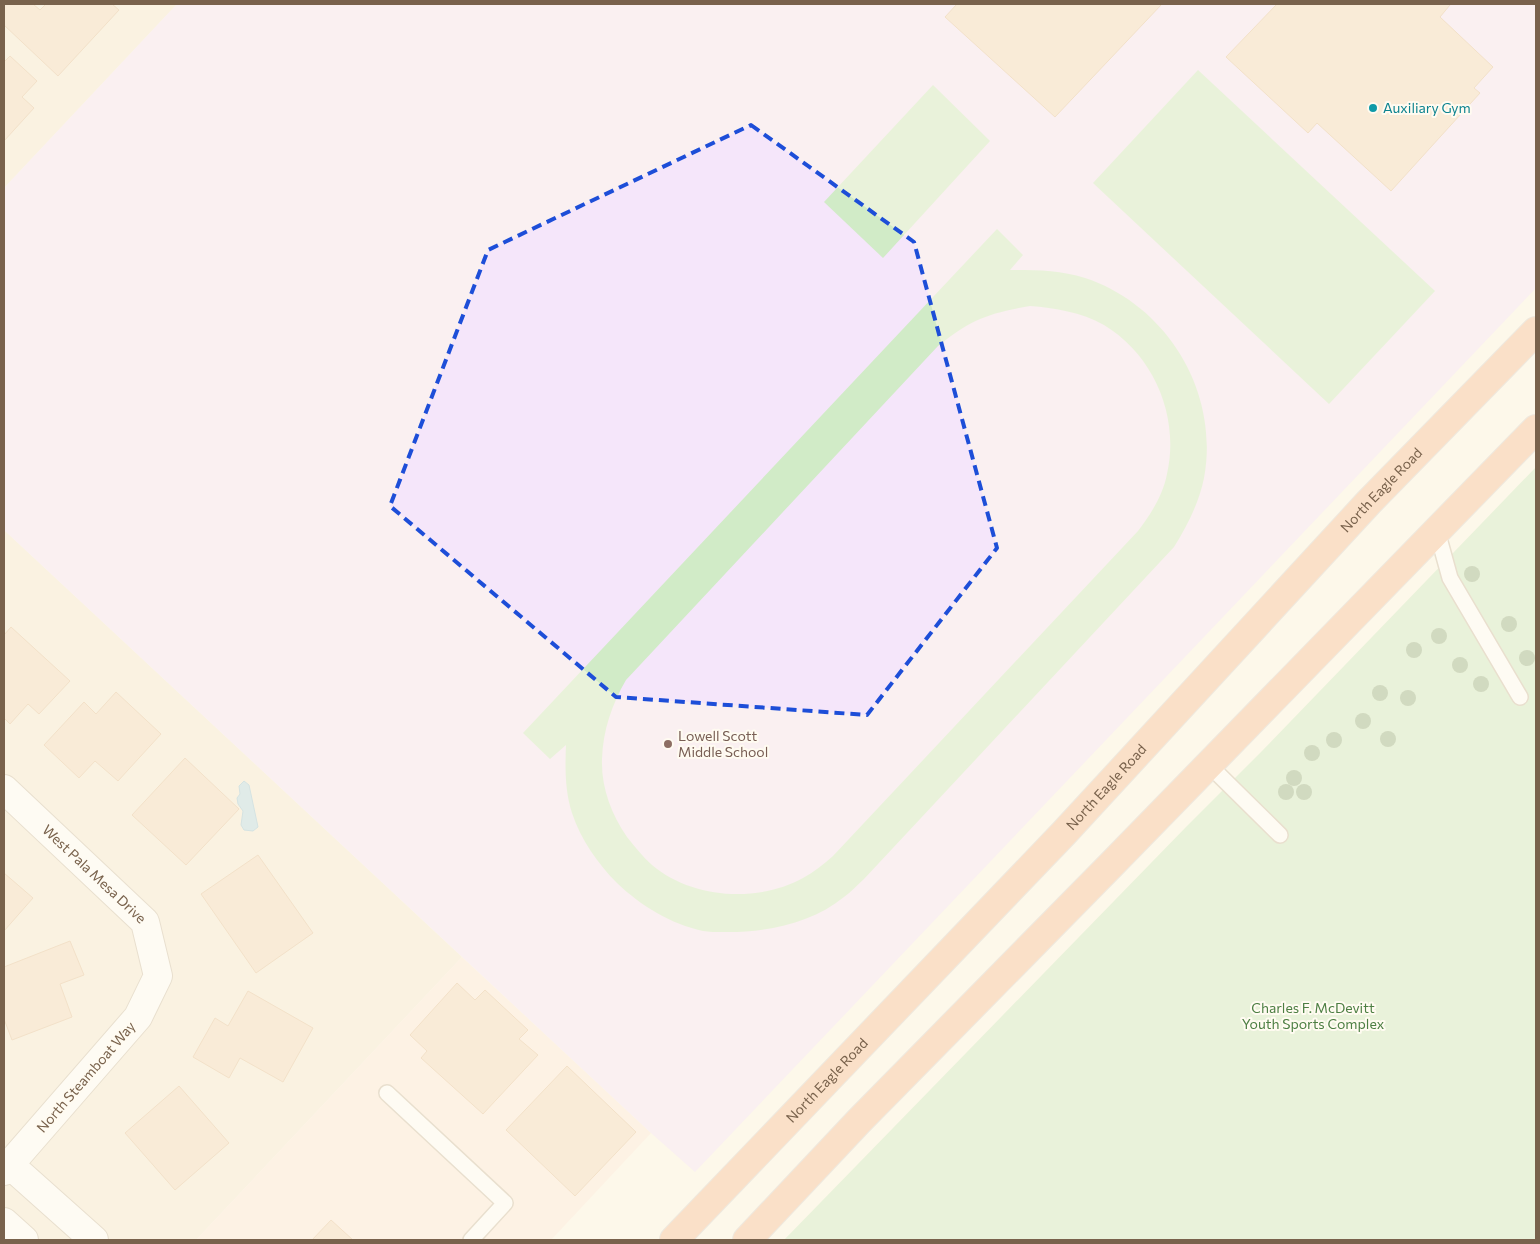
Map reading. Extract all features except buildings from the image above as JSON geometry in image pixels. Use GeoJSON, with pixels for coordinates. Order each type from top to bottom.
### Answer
{"type":"FeatureCollection","features":[{"type":"Feature","properties":{"kind":"highway","name":"North Eagle Road"},"geometry":{"type":"LineString","coordinates":[[674,1240],[892,1010],[1064,833],[1369,502],[1536,330]]}},
{"type":"Feature","properties":{"kind":"highway"},"geometry":{"type":"LineString","coordinates":[[746,1240],[858,1121],[1209,765],[1536,429]]}},
{"type":"Feature","properties":{"kind":"street","name":"West Pala Mesa Drive"},"geometry":{"type":"LineString","coordinates":[[4,789],[145,922],[158,976]]}},
{"type":"Feature","properties":{"kind":"street","name":"North Steamboat Way"},"geometry":{"type":"LineString","coordinates":[[7,1168],[138,1017],[158,976]]}},
{"type":"Feature","properties":{"kind":"street"},"geometry":{"type":"LineString","coordinates":[[7,1168],[94,1240]]}},
{"type":"Feature","properties":{"kind":"street"},"geometry":{"type":"LineString","coordinates":[[4,1222],[24,1240]]}},
{"type":"Feature","properties":{"kind":"lane"},"geometry":{"type":"LineString","coordinates":[[1438,531],[1450,578],[1520,697]]}},
{"type":"Feature","properties":{"kind":"lane"},"geometry":{"type":"LineString","coordinates":[[1209,765],[1280,835]]}},
{"type":"Feature","properties":{"kind":"lane"},"geometry":{"type":"LineString","coordinates":[[387,1093],[505,1203],[470,1240]]}},
{"type":"Feature","properties":{"kind":"highlighted area"},"geometry":{"type":"Polygon","coordinates":[[[751,125],[914,242],[997,548],[867,715],[616,697],[390,506],[488,250],[751,125]]]}},
{"type":"Feature","properties":{"kind":"shaded area"},"geometry":{"type":"Polygon","coordinates":[[[4,4],[177,4],[4,188],[4,4]]]}},
{"type":"Feature","properties":{"kind":"shaded area","name":"Lowell Scott Middle School"},"geometry":{"type":"Polygon","coordinates":[[[177,4],[1536,4],[1536,288],[695,1172],[4,530],[4,188],[177,4]]]}},
{"type":"Feature","properties":{"kind":"shaded area"},"geometry":{"type":"Polygon","coordinates":[[[4,530],[462,957],[196,1240],[4,1240],[4,530]]]}},
{"type":"Feature","properties":{"kind":"shaded area"},"geometry":{"type":"Polygon","coordinates":[[[462,957],[651,1133],[551,1240],[196,1240],[462,957]]]}},
{"type":"Feature","properties":{"kind":"green space"},"geometry":{"type":"Polygon","coordinates":[[[1198,70],[1435,291],[1329,404],[1093,183],[1198,70]]]}},
{"type":"Feature","properties":{"kind":"green space"},"geometry":{"type":"Polygon","coordinates":[[[933,85],[990,141],[883,258],[824,202],[933,85]]]}},
{"type":"Feature","properties":{"kind":"green space"},"geometry":{"type":"Polygon","coordinates":[[[997,229],[1023,255],[1010,270],[1039,270],[1066,273],[1085,278],[1114,291],[1140,309],[1163,330],[1181,356],[1195,384],[1204,414],[1207,446],[1204,478],[1199,496],[1188,523],[1174,547],[864,879],[847,895],[831,906],[817,914],[786,925],[738,932],[703,931],[679,924],[657,913],[617,883],[603,868],[585,842],[572,813],[568,796],[566,745],[550,759],[523,733],[997,229]],[[1030,306],[980,319],[960,330],[938,346],[626,680],[616,698],[604,738],[602,769],[605,790],[616,819],[627,837],[652,865],[668,876],[686,885],[705,891],[746,894],[785,886],[819,868],[833,856],[1138,531],[1156,504],[1167,474],[1170,431],[1159,389],[1149,370],[1137,353],[1122,338],[1104,325],[1077,314],[1058,309],[1030,306]]]}},
{"type":"Feature","properties":{"kind":"green space","name":"Charles F. McDevitt Youth Sports Complex"},"geometry":{"type":"Polygon","coordinates":[[[1536,467],[1536,1240],[784,1240],[1262,751],[1536,467]]]}},
{"type":"Feature","properties":{"kind":"water"},"geometry":{"type":"Polygon","coordinates":[[[244,781],[249,785],[258,827],[253,831],[244,830],[241,825],[243,811],[238,804],[237,798],[240,794],[239,786],[244,781]]]}},
{"type":"Feature","properties":{"kind":"place","name":"Auxiliary Gym"},"geometry":{"type":"Point","coordinates":[1373,108]}},
{"type":"Feature","properties":{"kind":"place","name":"Lowell Scott Middle School"},"geometry":{"type":"Point","coordinates":[668,744]}}]}
